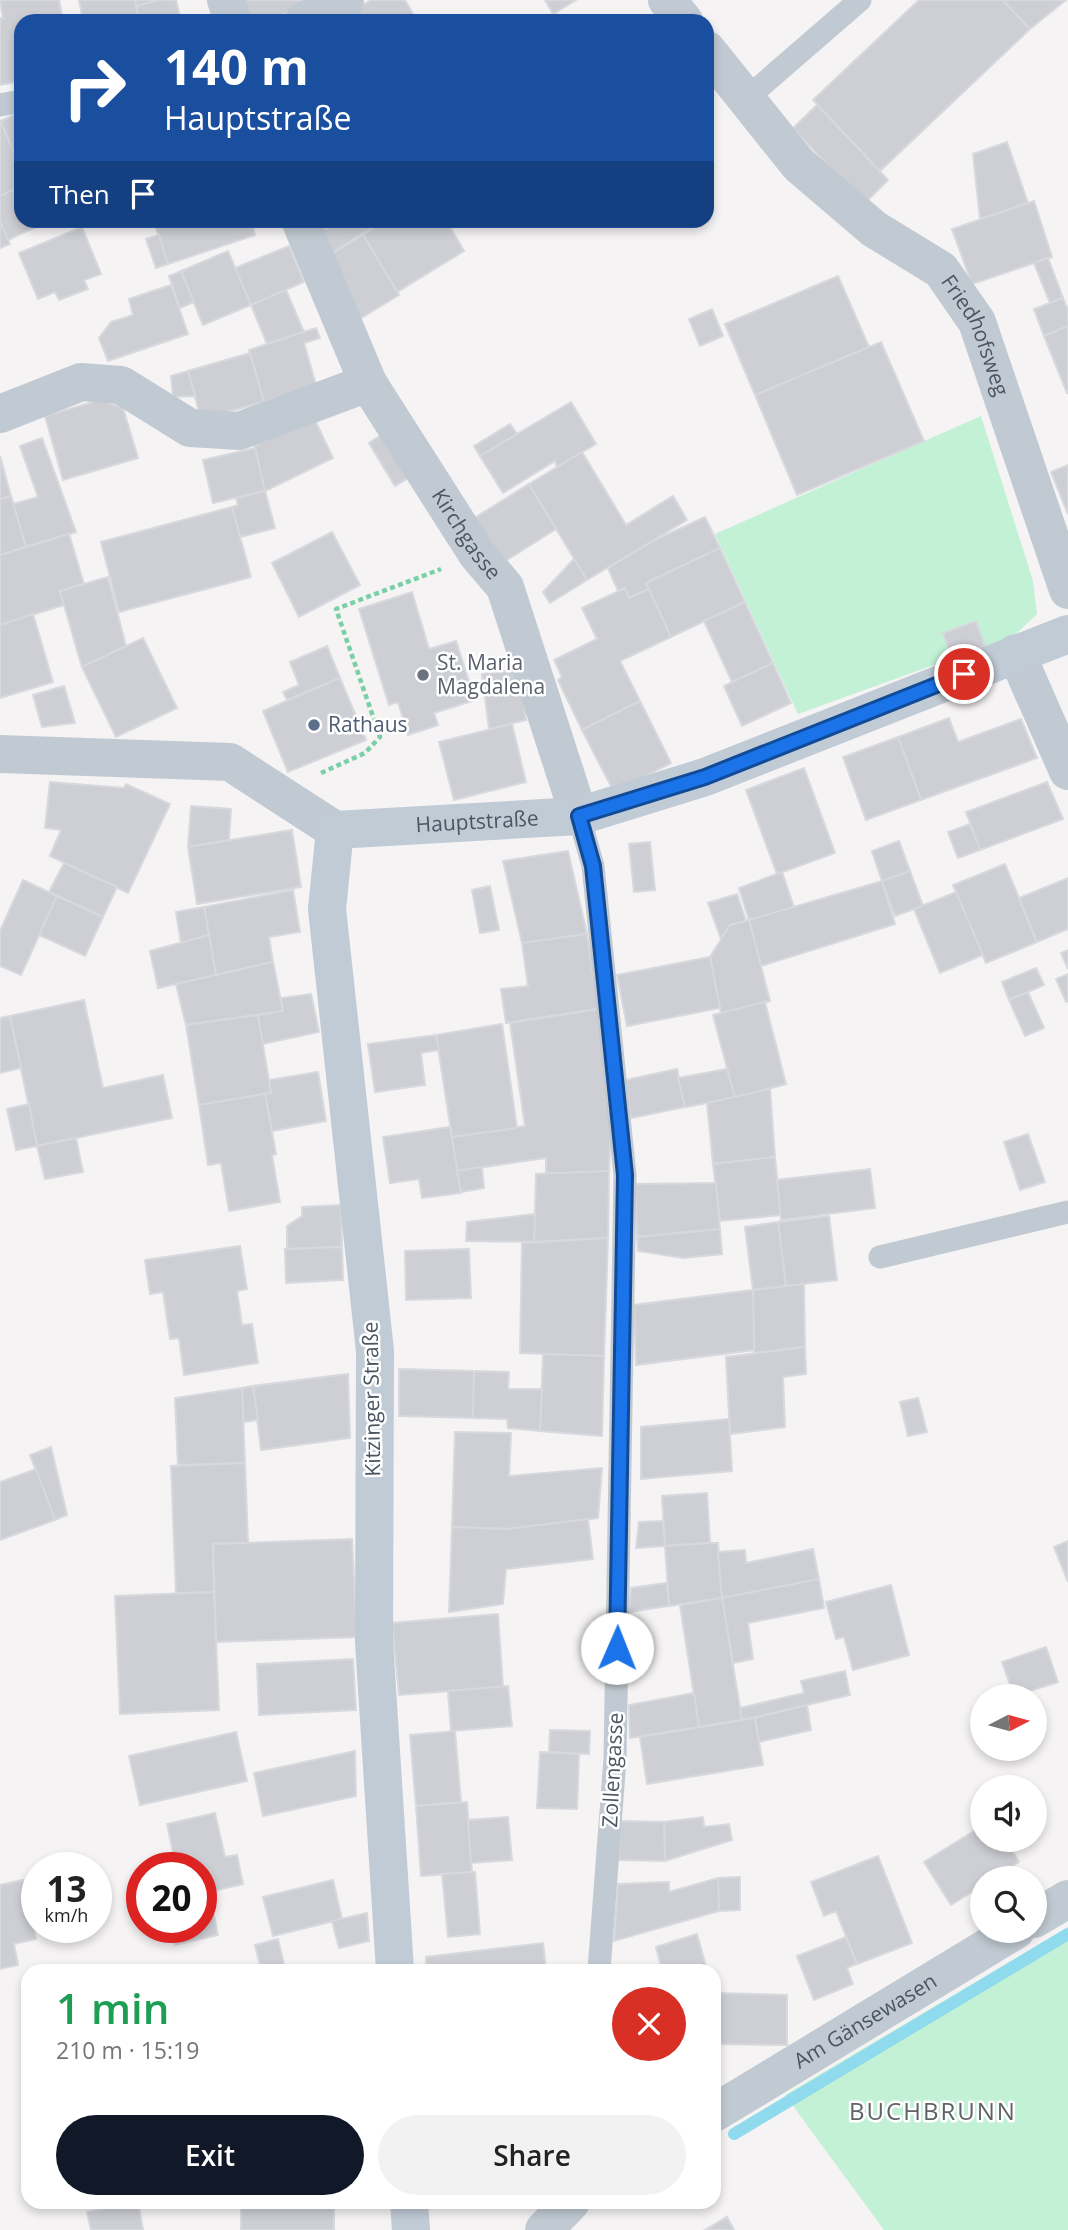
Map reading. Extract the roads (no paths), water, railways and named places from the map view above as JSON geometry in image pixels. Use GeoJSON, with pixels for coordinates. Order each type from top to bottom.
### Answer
{"type":"FeatureCollection","features":[{"type":"Feature","properties":{"kind":"street"},"geometry":{"type":"LineString","coordinates":[[318,14],[345,0]]}},
{"type":"Feature","properties":{"kind":"street"},"geometry":{"type":"LineString","coordinates":[[667,0],[678,14]]}},
{"type":"Feature","properties":{"kind":"street","name":"Friedhofsweg"},"geometry":{"type":"LineString","coordinates":[[714,59],[799,165],[874,229],[941,270],[977,322],[1068,590]]}},
{"type":"Feature","properties":{"kind":"street","name":"Kirchgasse"},"geometry":{"type":"LineString","coordinates":[[303,228],[368,383],[477,554],[505,587],[579,816]]}},
{"type":"Feature","properties":{"kind":"street"},"geometry":{"type":"LineString","coordinates":[[0,414],[80,382],[121,385],[190,428],[239,431],[368,383]]}},
{"type":"Feature","properties":{"kind":"street","name":"Hauptstraße"},"geometry":{"type":"LineString","coordinates":[[335,830],[579,816],[705,777],[1068,634]]}},
{"type":"Feature","properties":{"kind":"street"},"geometry":{"type":"LineString","coordinates":[[1016,653],[1068,771]]}},
{"type":"Feature","properties":{"kind":"street"},"geometry":{"type":"LineString","coordinates":[[1,755],[230,762],[335,830]]}},
{"type":"Feature","properties":{"kind":"street","name":"Kitzinger Straße"},"geometry":{"type":"LineString","coordinates":[[335,830],[327,909],[375,1351],[374,1642],[395,1964]]}},
{"type":"Feature","properties":{"kind":"street"},"geometry":{"type":"LineString","coordinates":[[1047,1911],[1068,1899]]}},
{"type":"Feature","properties":{"kind":"street","name":"Am Gänsewasen"},"geometry":{"type":"LineString","coordinates":[[721,2109],[995,1943]]}},
{"type":"Feature","properties":{"kind":"street"},"geometry":{"type":"LineString","coordinates":[[410,2209],[411,2230]]}},
{"type":"Feature","properties":{"kind":"street"},"geometry":{"type":"LineString","coordinates":[[544,2230],[564,2209]]}},
{"type":"Feature","properties":{"kind":"lane"},"geometry":{"type":"LineString","coordinates":[[747,99],[860,0]]}},
{"type":"Feature","properties":{"kind":"lane","name":"Zollengasse"},"geometry":{"type":"LineString","coordinates":[[579,816],[593,866],[625,1175],[615,1759],[599,1964]]}},
{"type":"Feature","properties":{"kind":"lane"},"geometry":{"type":"LineString","coordinates":[[880,1257],[1068,1212]]}},
{"type":"Feature","properties":{"kind":"waterway"},"geometry":{"type":"LineString","coordinates":[[734,2134],[1068,1934]]}},
{"type":"Feature","properties":{"kind":"place","name":"St. Maria Magdalena"},"geometry":{"type":"Point","coordinates":[423,675]}},
{"type":"Feature","properties":{"kind":"place","name":"Rathaus"},"geometry":{"type":"Point","coordinates":[314,725]}},
{"type":"Feature","properties":{"kind":"district","name":"BUCHBRUNN"},"geometry":{"type":"Point","coordinates":[933,2112]}}]}
